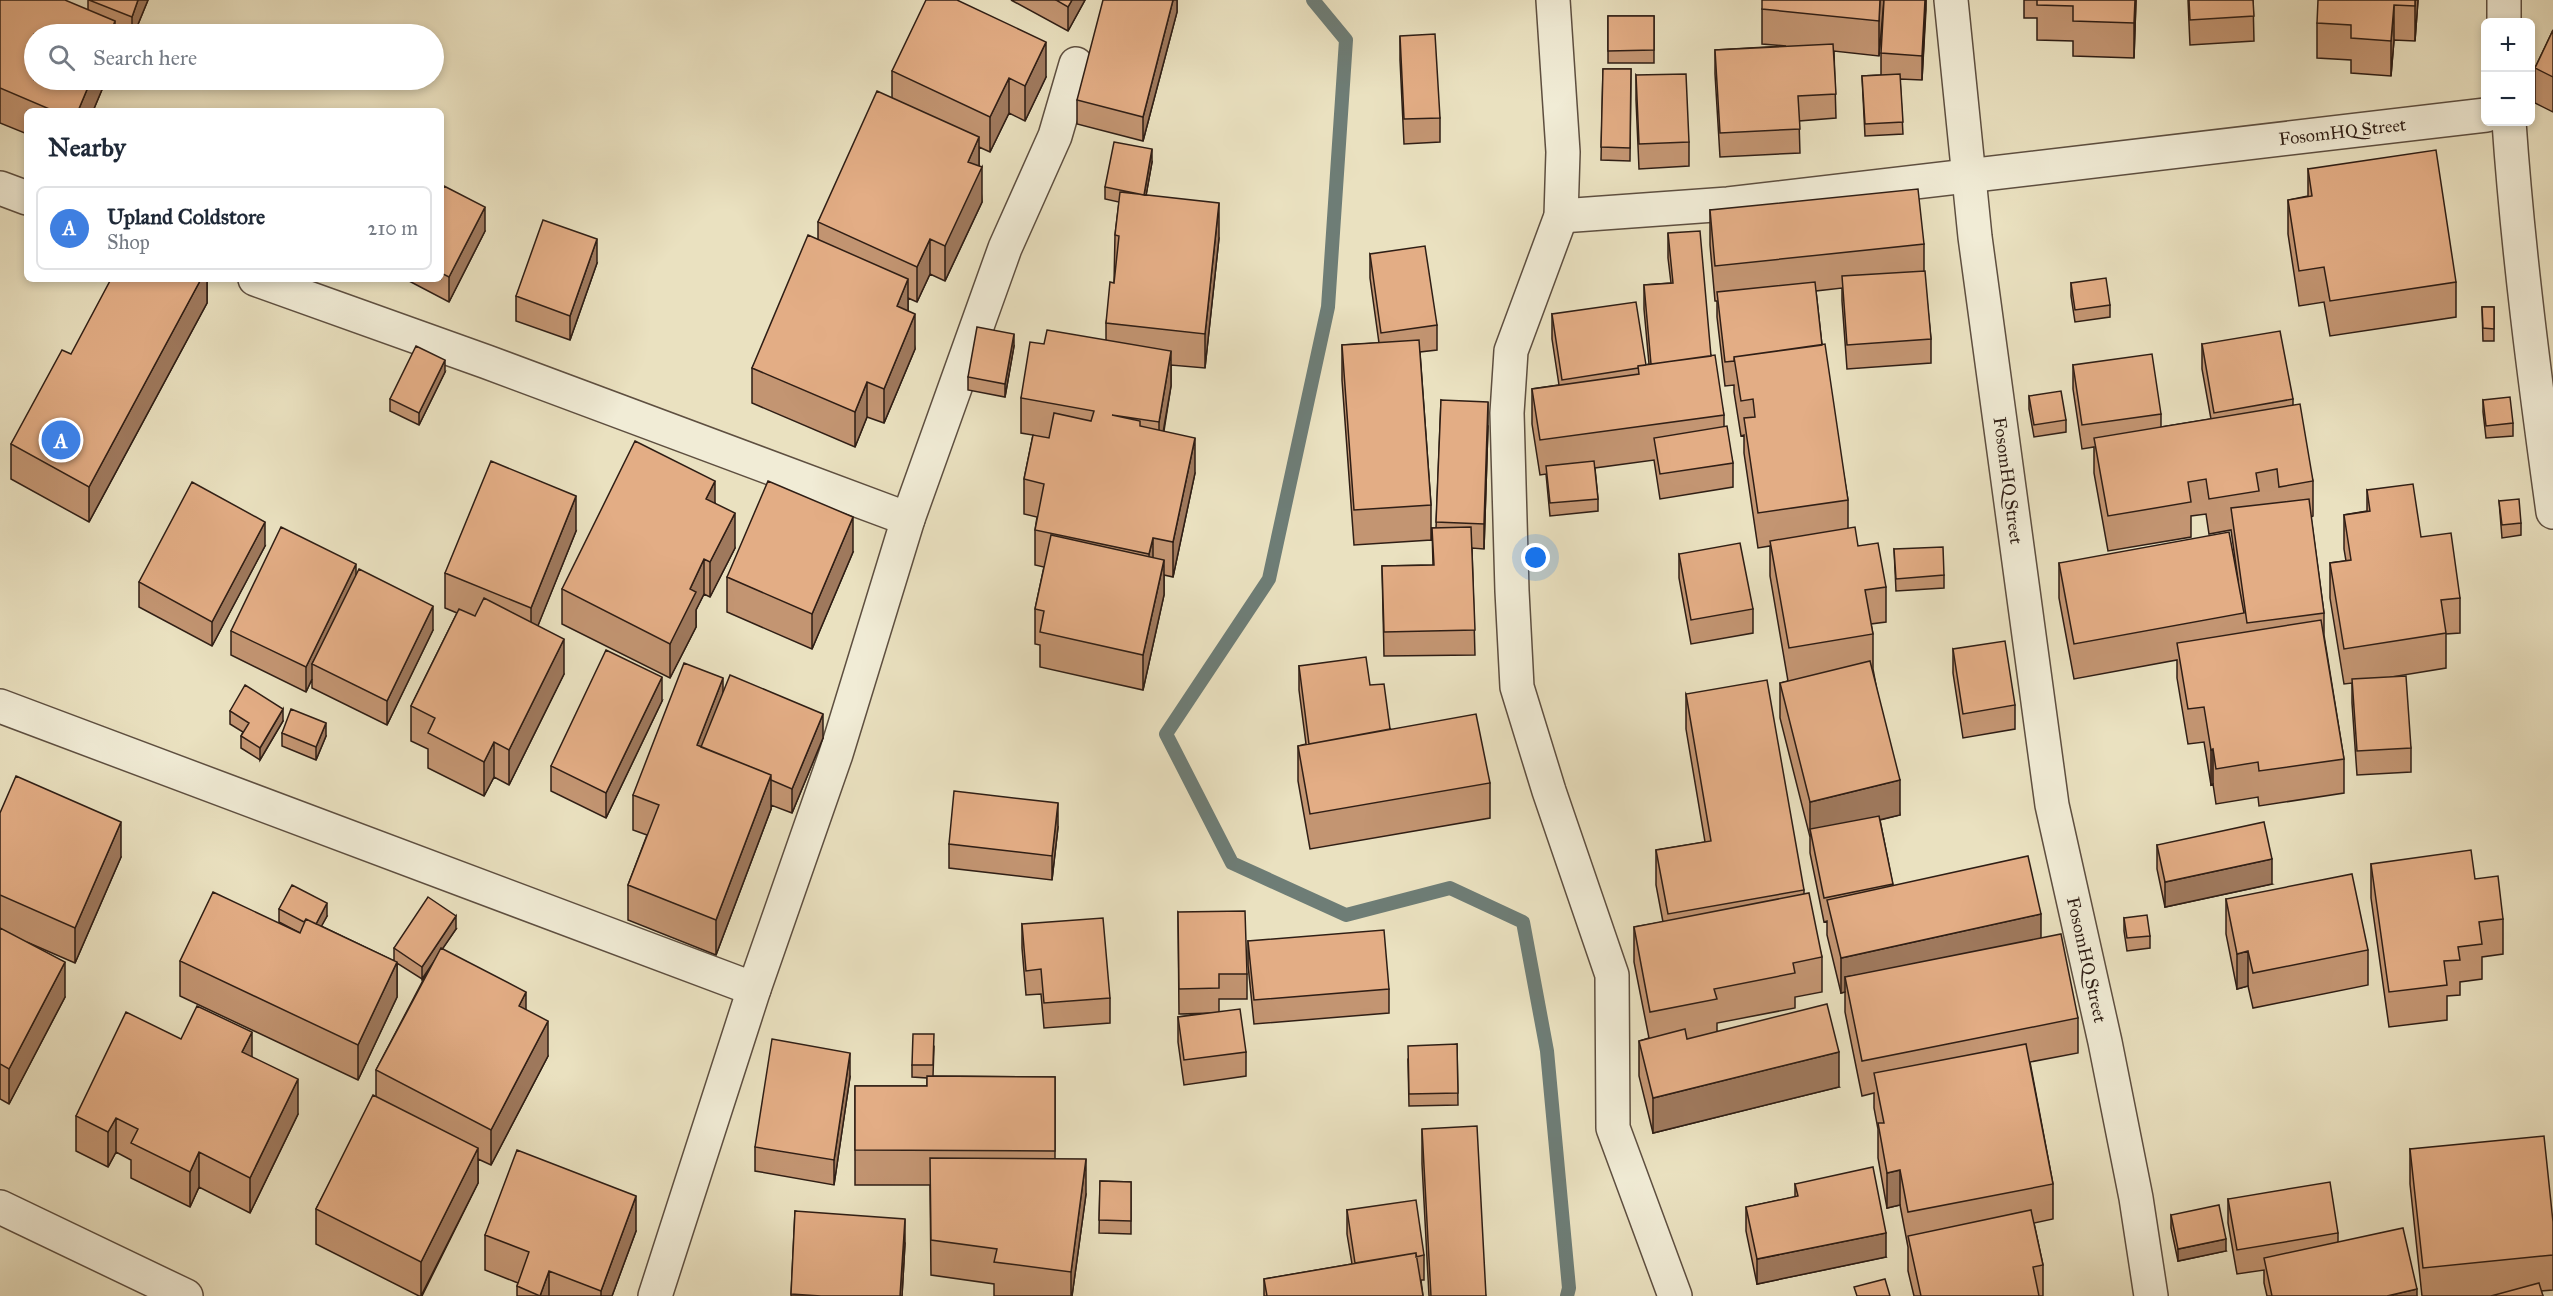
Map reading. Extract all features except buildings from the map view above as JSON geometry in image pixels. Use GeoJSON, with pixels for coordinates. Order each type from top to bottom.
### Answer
{"type":"FeatureCollection","features":[{"type":"Feature","properties":{"kind":"street"},"geometry":{"type":"LineString","coordinates":[[1553,0],[1563,152],[1561,216],[1510,351],[1507,413],[1517,687],[1549,791],[1612,975],[1613,1128],[1675,1296]]}},
{"type":"Feature","properties":{"kind":"street"},"geometry":{"type":"LineString","coordinates":[[1561,216],[1728,204],[1969,176],[1951,0]]}},
{"type":"Feature","properties":{"kind":"street"},"geometry":{"type":"LineString","coordinates":[[2504,0],[2504,18]]}},
{"type":"Feature","properties":{"kind":"street"},"geometry":{"type":"LineString","coordinates":[[655,1296],[754,989],[836,753],[908,519],[1005,248],[1055,136],[1076,64]]}},
{"type":"Feature","properties":{"kind":"street","name":"FosomHQ Street"},"geometry":{"type":"LineString","coordinates":[[2151,1296],[2136,1198],[2116,1098],[2052,805],[2025,620],[1969,176],[2481,116]]}},
{"type":"Feature","properties":{"kind":"street"},"geometry":{"type":"LineString","coordinates":[[2509,126],[2513,184],[2529,330],[2553,512]]}},
{"type":"Feature","properties":{"kind":"street"},"geometry":{"type":"LineString","coordinates":[[0,188],[24,197]]}},
{"type":"Feature","properties":{"kind":"street"},"geometry":{"type":"LineString","coordinates":[[263,282],[488,362],[908,519]]}},
{"type":"Feature","properties":{"kind":"street"},"geometry":{"type":"LineString","coordinates":[[0,706],[754,989]]}},
{"type":"Feature","properties":{"kind":"street"},"geometry":{"type":"LineString","coordinates":[[0,1207],[186,1296]]}},
{"type":"Feature","properties":{"kind":"waterway"},"geometry":{"type":"LineString","coordinates":[[1313,0],[1346,40],[1328,307],[1269,579],[1166,734],[1232,863],[1346,915],[1450,888],[1523,922],[1547,1051],[1569,1288],[1567,1296]]}},
{"type":"Feature","properties":{"kind":"place","name":"Upland Coldstore"},"geometry":{"type":"Point","coordinates":[61,440]}}]}
